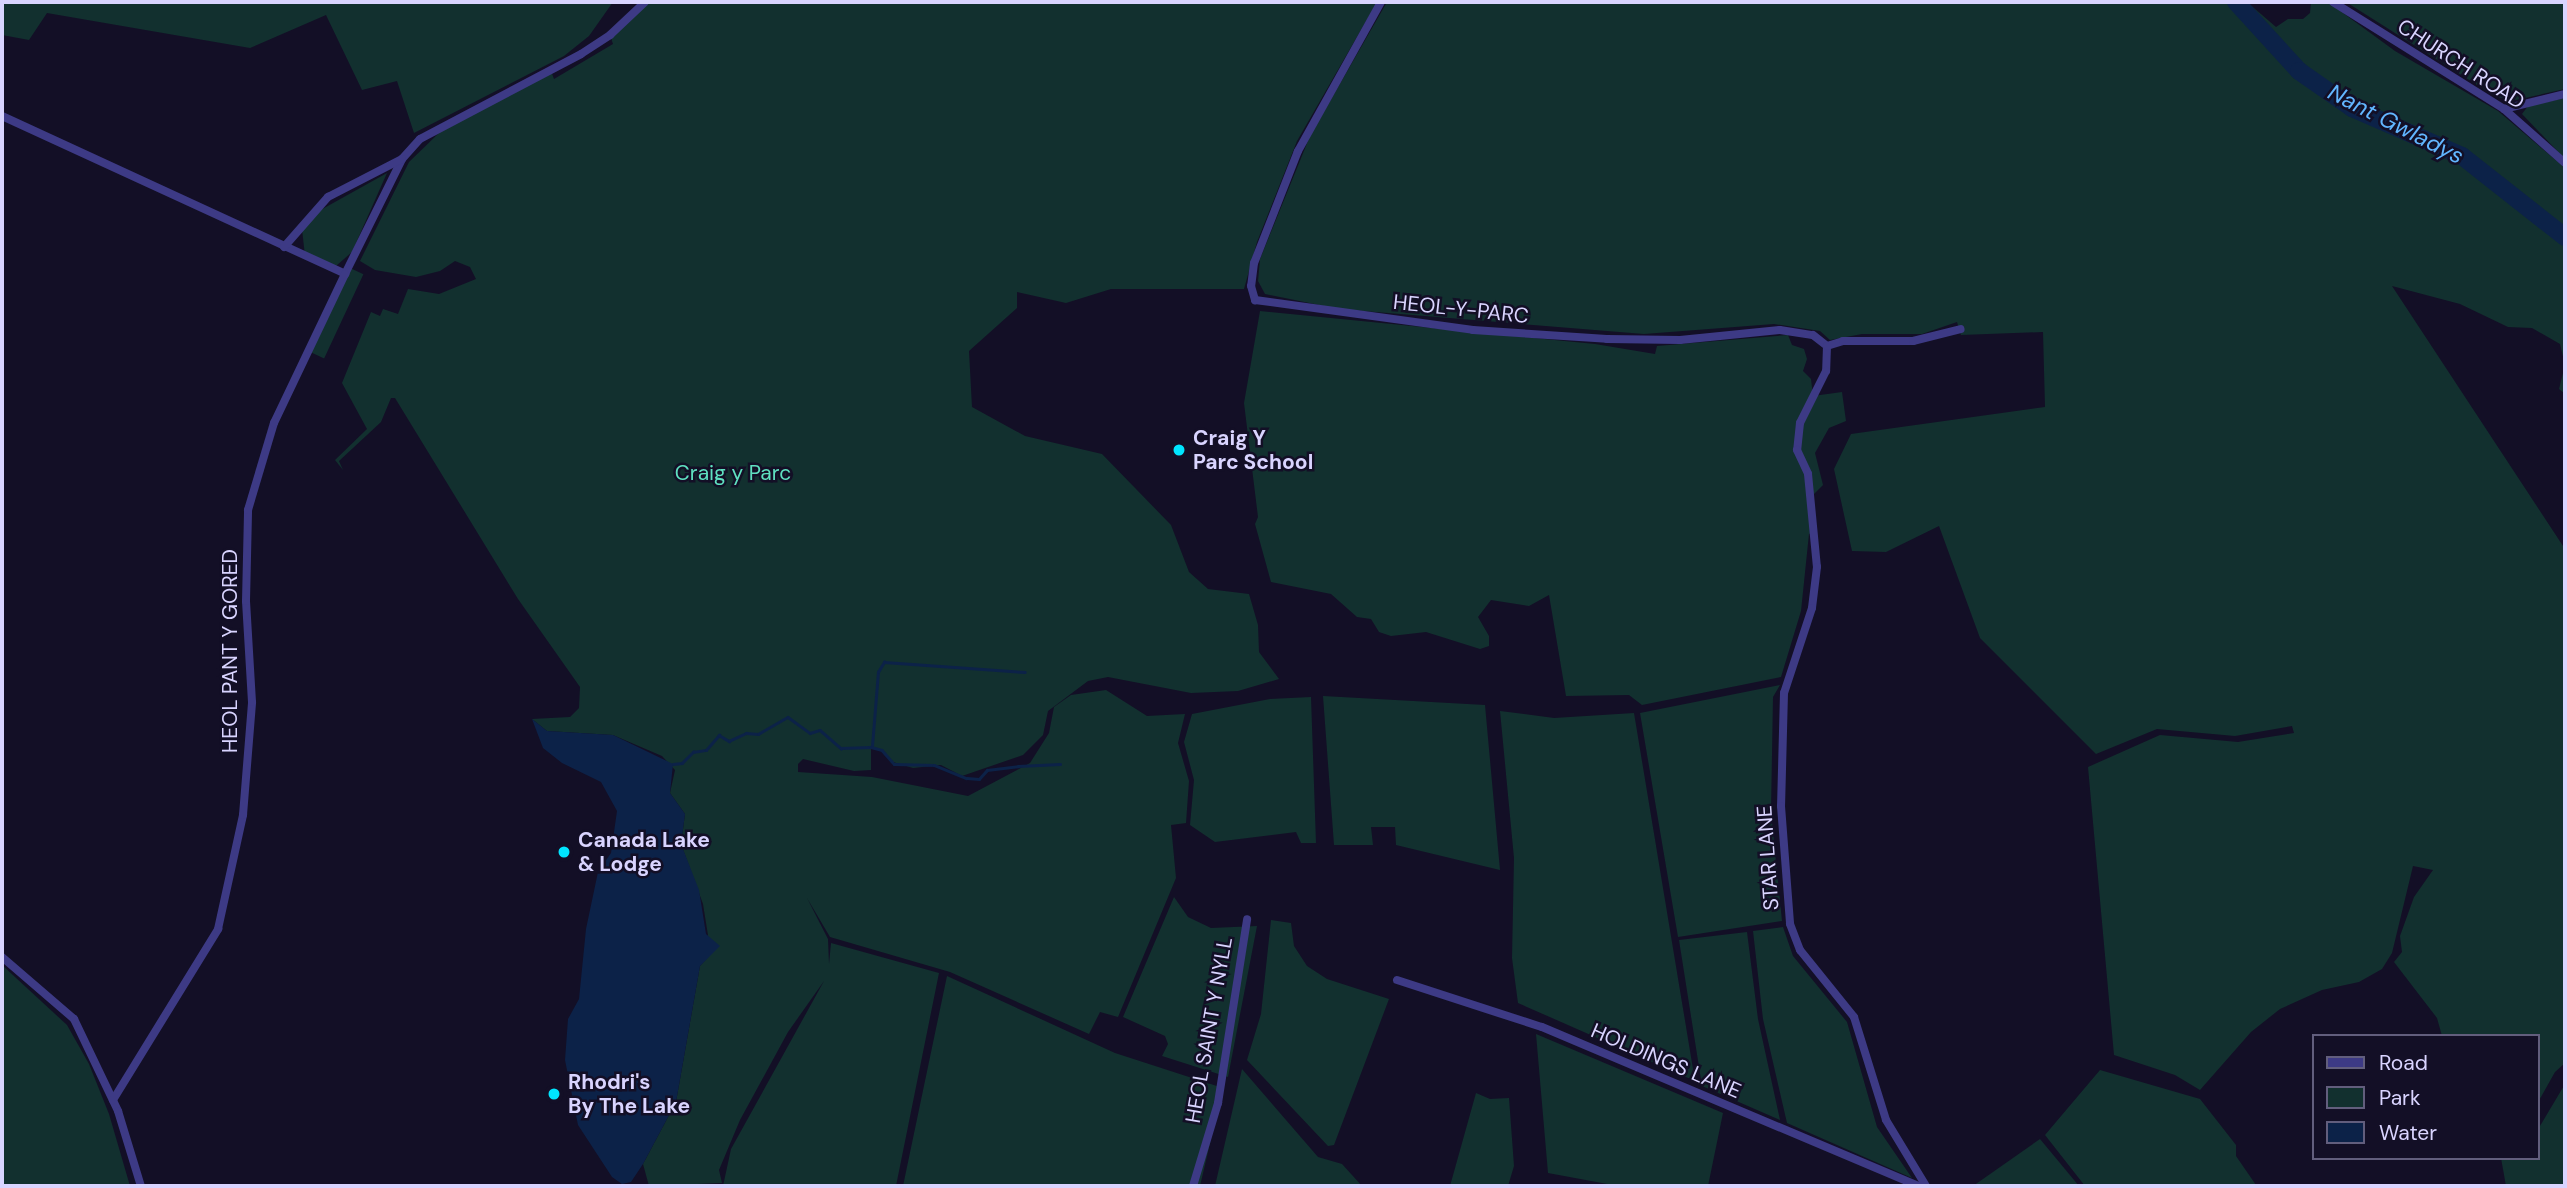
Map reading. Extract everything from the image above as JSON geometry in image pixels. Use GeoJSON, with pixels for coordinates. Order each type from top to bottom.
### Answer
{"type":"FeatureCollection","features":[{"type":"Feature","properties":{"kind":"street","name":"HEOL PANT Y GORED"},"geometry":{"type":"LineString","coordinates":[[113,1100],[218,929],[243,815],[251,714],[248,510],[274,423],[345,274],[402,159],[435,128],[590,49],[645,2]]}},
{"type":"Feature","properties":{"kind":"street","name":"HEOL-Y-PARC"},"geometry":{"type":"LineString","coordinates":[[1381,2],[1297,151],[1254,263],[1251,286],[1255,300],[1473,330],[1607,339],[1798,332],[1823,340],[1827,346]]}},
{"type":"Feature","properties":{"kind":"street","name":"CHURCH ROAD"},"geometry":{"type":"LineString","coordinates":[[2333,2],[2504,109],[2565,163]]}},
{"type":"Feature","properties":{"kind":"street"},"geometry":{"type":"LineString","coordinates":[[2504,109],[2565,94]]}},
{"type":"Feature","properties":{"kind":"street"},"geometry":{"type":"LineString","coordinates":[[2,116],[345,274]]}},
{"type":"Feature","properties":{"kind":"street"},"geometry":{"type":"LineString","coordinates":[[284,247],[328,197],[402,159]]}},
{"type":"Feature","properties":{"kind":"street"},"geometry":{"type":"LineString","coordinates":[[1827,346],[1843,341],[1913,341],[1961,328]]}},
{"type":"Feature","properties":{"kind":"street","name":"STAR LANE"},"geometry":{"type":"LineString","coordinates":[[1827,346],[1826,371],[1800,423],[1797,450],[1808,474],[1816,531],[1812,608],[1783,706],[1781,806],[1790,924],[1800,950],[1854,1017],[1886,1120],[1926,1186]]}},
{"type":"Feature","properties":{"kind":"street","name":"HEOL SAINT Y NYLL"},"geometry":{"type":"LineString","coordinates":[[1193,1186],[1218,1103],[1247,919]]}},
{"type":"Feature","properties":{"kind":"street"},"geometry":{"type":"LineString","coordinates":[[2,957],[74,1019],[113,1100],[141,1186]]}},
{"type":"Feature","properties":{"kind":"street","name":"HOLDINGS LANE"},"geometry":{"type":"LineString","coordinates":[[1396,980],[1542,1027],[1918,1186]]}},
{"type":"Feature","properties":{"kind":"green space"},"geometry":{"type":"Polygon","coordinates":[[[2,2],[613,2],[589,36],[564,56],[414,133],[397,81],[362,90],[326,15],[250,48],[47,13],[29,40],[2,35],[2,2]]]}},
{"type":"Feature","properties":{"kind":"green space","name":"Craig y Parc"},"geometry":{"type":"Polygon","coordinates":[[[645,2],[1377,2],[1297,141],[1257,242],[1244,289],[1111,289],[1066,303],[1017,292],[1017,308],[969,351],[972,407],[1025,436],[1102,454],[1171,525],[1189,572],[1208,589],[1249,594],[1258,625],[1259,652],[1279,679],[1238,691],[1191,693],[1108,677],[1088,681],[1048,711],[1043,735],[1023,755],[962,776],[941,765],[913,768],[893,762],[883,750],[871,747],[871,770],[854,771],[803,759],[798,764],[798,772],[872,777],[968,796],[1030,763],[1049,733],[1054,707],[1071,695],[1106,690],[1147,716],[1185,714],[1178,743],[1189,781],[1186,823],[1171,825],[1176,878],[1118,1017],[1100,1012],[1089,1034],[950,972],[830,937],[807,898],[828,939],[829,964],[831,943],[939,973],[896,1186],[723,1186],[731,1149],[824,981],[788,1032],[740,1120],[719,1170],[722,1183],[649,1186],[643,1164],[676,1102],[700,966],[711,954],[703,904],[681,844],[685,814],[670,793],[675,770],[662,756],[613,735],[547,731],[532,719],[570,717],[579,708],[580,687],[518,599],[395,398],[391,398],[381,422],[339,461],[343,470],[335,460],[367,429],[342,383],[371,312],[380,316],[383,309],[398,314],[408,289],[439,294],[476,279],[470,267],[455,261],[440,271],[416,277],[375,270],[360,261],[409,162],[440,132],[551,71],[554,79],[613,44],[610,35],[645,2]]]}},
{"type":"Feature","properties":{"kind":"green space"},"geometry":{"type":"Polygon","coordinates":[[[1387,2],[2247,2],[2276,27],[2288,19],[2303,19],[2310,13],[2311,2],[2328,2],[2395,51],[2498,111],[2565,168],[2565,365],[2560,344],[2532,328],[2508,327],[2460,304],[2392,286],[2565,549],[2565,1063],[2555,1072],[2539,1100],[2539,1034],[2441,1034],[2437,1018],[2394,962],[2402,952],[2400,936],[2414,897],[2433,870],[2413,866],[2392,953],[2382,969],[2359,982],[2322,990],[2280,1009],[2251,1032],[2200,1090],[2175,1075],[2114,1055],[2088,767],[2160,735],[2238,742],[2294,733],[2292,726],[2235,736],[2157,729],[2096,754],[1980,638],[1939,526],[1886,552],[1852,551],[1834,469],[1851,434],[2045,407],[2043,332],[1961,335],[1957,322],[1922,334],[1862,334],[1830,340],[1820,331],[1774,324],[1644,334],[1339,309],[1265,294],[1258,281],[1260,259],[1310,136],[1387,2]]]}},
{"type":"Feature","properties":{"kind":"green space"},"geometry":{"type":"Polygon","coordinates":[[[2346,2],[2565,2],[2565,89],[2516,100],[2496,97],[2346,2]]]}},
{"type":"Feature","properties":{"kind":"green space"},"geometry":{"type":"Polygon","coordinates":[[[2565,98],[2565,159],[2522,114],[2528,106],[2565,98]]]}},
{"type":"Feature","properties":{"kind":"green space"},"geometry":{"type":"Polygon","coordinates":[[[387,173],[352,252],[336,266],[305,256],[302,229],[317,212],[387,173]]]}},
{"type":"Feature","properties":{"kind":"green space"},"geometry":{"type":"Polygon","coordinates":[[[348,267],[363,274],[324,358],[309,351],[348,267]]]}},
{"type":"Feature","properties":{"kind":"green space"},"geometry":{"type":"Polygon","coordinates":[[[1260,311],[1595,344],[1655,354],[1657,346],[1788,335],[1792,345],[1804,349],[1807,359],[1803,371],[1811,379],[1813,396],[1842,392],[1846,421],[1829,428],[1815,453],[1823,485],[1811,497],[1816,531],[1809,534],[1801,611],[1781,677],[1642,705],[1629,695],[1566,696],[1549,595],[1529,606],[1491,600],[1478,617],[1489,636],[1489,646],[1480,649],[1426,632],[1391,636],[1379,632],[1371,619],[1357,617],[1331,594],[1271,582],[1255,524],[1258,517],[1244,403],[1260,311]]]}},
{"type":"Feature","properties":{"kind":"green space"},"geometry":{"type":"Polygon","coordinates":[[[2565,365],[2565,394],[2559,389],[2565,365]]]}},
{"type":"Feature","properties":{"kind":"green space"},"geometry":{"type":"Polygon","coordinates":[[[1780,685],[1773,697],[1771,812],[1782,921],[1678,937],[1640,713],[1780,685]]]}},
{"type":"Feature","properties":{"kind":"green space"},"geometry":{"type":"Polygon","coordinates":[[[1323,696],[1485,705],[1500,870],[1396,845],[1395,827],[1371,827],[1373,845],[1334,845],[1323,696]]]}},
{"type":"Feature","properties":{"kind":"green space"},"geometry":{"type":"Polygon","coordinates":[[[1311,697],[1316,843],[1301,843],[1296,832],[1215,842],[1190,825],[1194,780],[1184,742],[1192,714],[1270,699],[1311,697]]]}},
{"type":"Feature","properties":{"kind":"green space"},"geometry":{"type":"Polygon","coordinates":[[[1500,711],[1554,718],[1634,713],[1695,1081],[1518,1003],[1512,958],[1514,858],[1500,711]]]}},
{"type":"Feature","properties":{"kind":"green space"},"geometry":{"type":"Polygon","coordinates":[[[1174,897],[1188,917],[1211,928],[1257,926],[1228,1077],[1162,1056],[1168,1044],[1165,1036],[1123,1017],[1174,897]]]}},
{"type":"Feature","properties":{"kind":"green space"},"geometry":{"type":"Polygon","coordinates":[[[1271,920],[1291,923],[1294,946],[1307,966],[1327,979],[1389,999],[1334,1145],[1328,1146],[1247,1060],[1261,1014],[1271,920]]]}},
{"type":"Feature","properties":{"kind":"green space"},"geometry":{"type":"Polygon","coordinates":[[[1783,927],[1793,956],[1847,1022],[1877,1127],[1912,1178],[1787,1123],[1763,1019],[1753,931],[1783,927]]]}},
{"type":"Feature","properties":{"kind":"green space"},"geometry":{"type":"Polygon","coordinates":[[[1747,932],[1758,1019],[1780,1120],[1702,1086],[1679,940],[1747,932]]]}},
{"type":"Feature","properties":{"kind":"green space"},"geometry":{"type":"Polygon","coordinates":[[[2,965],[67,1025],[89,1064],[109,1114],[130,1186],[2,1186],[2,965]]]}},
{"type":"Feature","properties":{"kind":"green space"},"geometry":{"type":"Polygon","coordinates":[[[947,976],[1115,1053],[1223,1088],[1200,1186],[903,1186],[947,976]]]}},
{"type":"Feature","properties":{"kind":"green space"},"geometry":{"type":"Polygon","coordinates":[[[1536,1034],[1723,1113],[1708,1186],[1618,1186],[1548,1173],[1536,1034]]]}},
{"type":"Feature","properties":{"kind":"green space"},"geometry":{"type":"Polygon","coordinates":[[[1242,1069],[1318,1157],[1342,1164],[1362,1186],[1215,1186],[1242,1069]]]}},
{"type":"Feature","properties":{"kind":"green space"},"geometry":{"type":"Polygon","coordinates":[[[2100,1070],[2200,1099],[2236,1145],[2236,1156],[2256,1185],[2085,1186],[2045,1135],[2100,1070]]]}},
{"type":"Feature","properties":{"kind":"green space"},"geometry":{"type":"Polygon","coordinates":[[[2565,1084],[2565,1186],[2506,1186],[2501,1160],[2539,1160],[2539,1128],[2565,1084]]]}},
{"type":"Feature","properties":{"kind":"green space"},"geometry":{"type":"Polygon","coordinates":[[[1476,1093],[1490,1099],[1509,1098],[1514,1166],[1508,1186],[1450,1186],[1476,1093]]]}},
{"type":"Feature","properties":{"kind":"green space"},"geometry":{"type":"Polygon","coordinates":[[[2040,1139],[2079,1186],[1973,1186],[2040,1139]]]}},
{"type":"Feature","properties":{"kind":"water"},"geometry":{"type":"Polygon","coordinates":[[[532,719],[547,731],[613,735],[673,764],[670,793],[685,814],[681,844],[699,890],[706,934],[720,946],[700,966],[676,1102],[643,1164],[631,1182],[622,1184],[612,1177],[578,1125],[565,1060],[568,1019],[579,999],[586,929],[598,872],[611,853],[617,811],[601,782],[562,763],[543,748],[532,719]]]}},
{"type":"Feature","properties":{"kind":"waterway","name":"Nant Gwladys"},"geometry":{"type":"LineString","coordinates":[[2236,2],[2299,71],[2352,108],[2462,156],[2565,237]]}},
{"type":"Feature","properties":{"kind":"waterway"},"geometry":{"type":"LineString","coordinates":[[872,746],[878,672],[884,662],[1025,672]]}},
{"type":"Feature","properties":{"kind":"waterway"},"geometry":{"type":"LineString","coordinates":[[673,764],[682,763],[693,752],[706,750],[719,735],[729,741],[746,733],[758,734],[788,717],[810,733],[820,730],[841,748],[871,747],[882,750],[894,764],[934,765],[967,778],[979,779],[987,770],[1060,764]]}},
{"type":"Feature","properties":{"kind":"place","name":"Craig Y Parc School"},"geometry":{"type":"Point","coordinates":[1179,450]}},
{"type":"Feature","properties":{"kind":"place","name":"Canada Lake & Lodge"},"geometry":{"type":"Point","coordinates":[564,852]}},
{"type":"Feature","properties":{"kind":"place","name":"Rhodri's By The Lake"},"geometry":{"type":"Point","coordinates":[554,1094]}}]}
